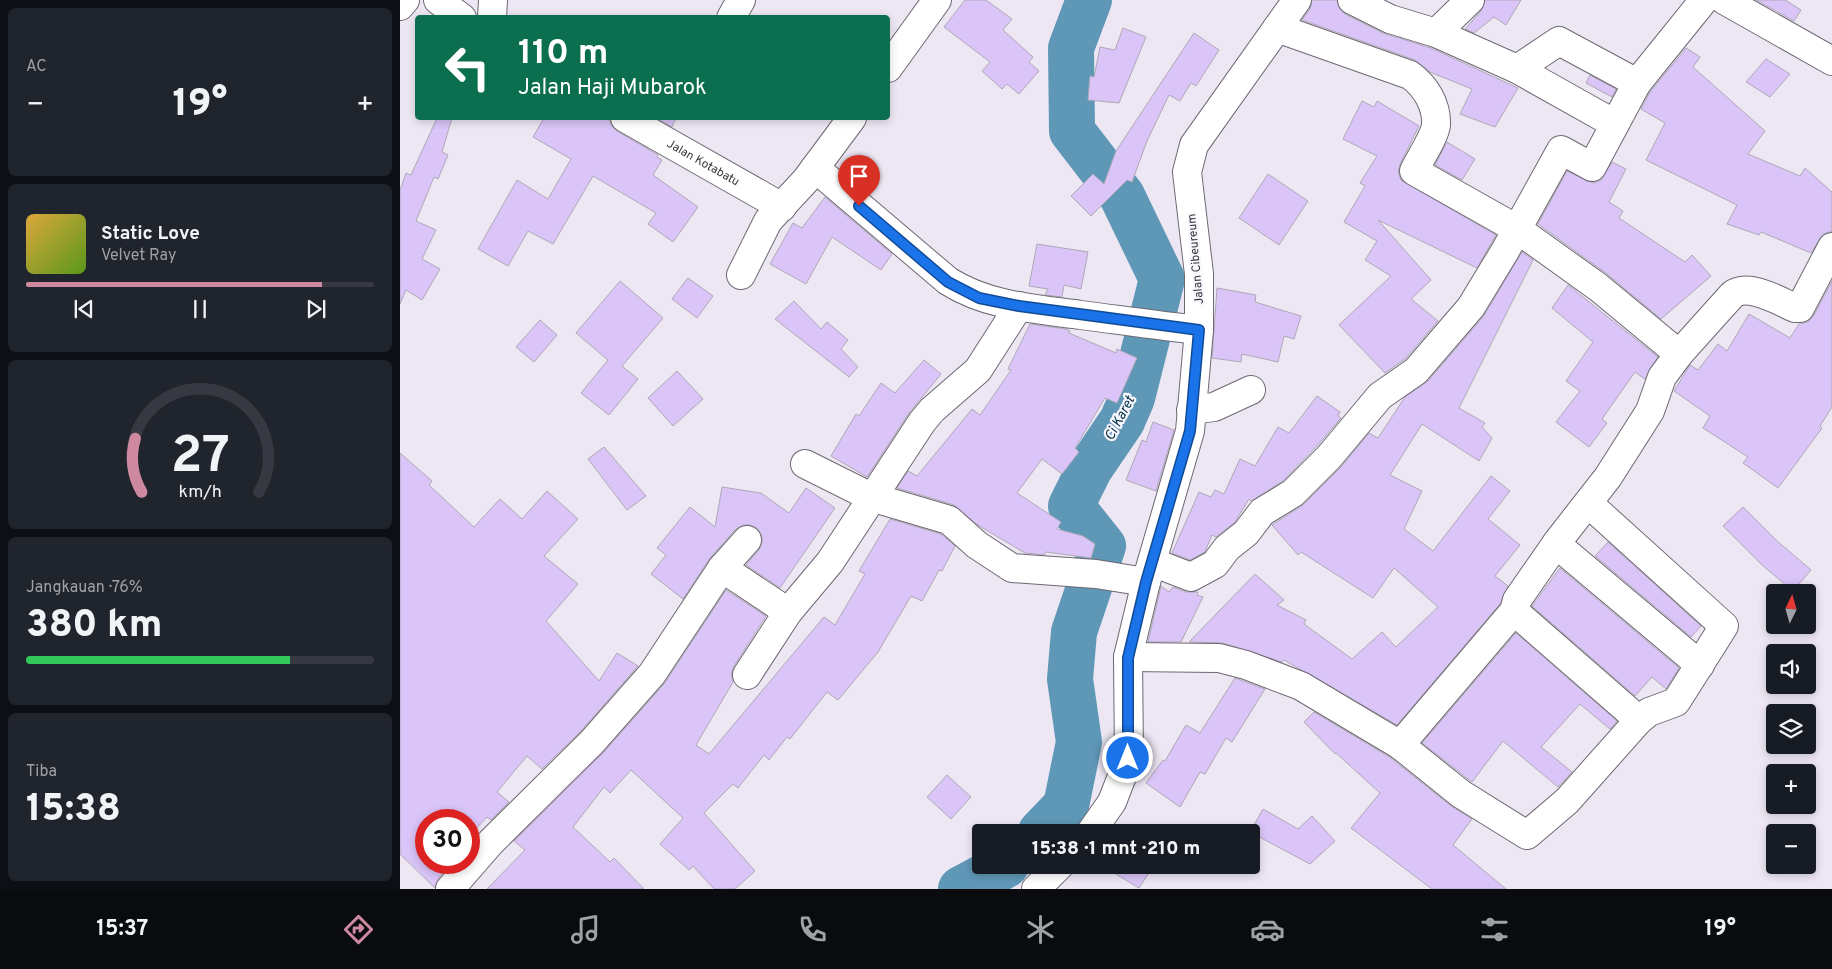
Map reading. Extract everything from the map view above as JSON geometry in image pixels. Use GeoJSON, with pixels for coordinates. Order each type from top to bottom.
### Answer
{"type":"FeatureCollection","features":[{"type":"Feature","properties":{"kind":"street"},"geometry":{"type":"LineString","coordinates":[[400,6],[405,0]]}},
{"type":"Feature","properties":{"kind":"street"},"geometry":{"type":"LineString","coordinates":[[438,0],[458,15]]}},
{"type":"Feature","properties":{"kind":"street"},"geometry":{"type":"LineString","coordinates":[[492,15],[493,0]]}},
{"type":"Feature","properties":{"kind":"street"},"geometry":{"type":"LineString","coordinates":[[733,15],[741,0]]}},
{"type":"Feature","properties":{"kind":"street"},"geometry":{"type":"LineString","coordinates":[[890,65],[937,0]]}},
{"type":"Feature","properties":{"kind":"street","name":"Jalan Cibeureum"},"geometry":{"type":"LineString","coordinates":[[1096,824],[1112,802],[1128,758],[1128,658],[1149,572],[1190,431],[1199,330],[1199,274],[1188,183],[1188,165],[1194,145],[1297,0]]}},
{"type":"Feature","properties":{"kind":"street"},"geometry":{"type":"LineString","coordinates":[[1352,0],[1390,19],[1404,21],[1436,32],[1517,69],[1615,124]]}},
{"type":"Feature","properties":{"kind":"street"},"geometry":{"type":"LineString","coordinates":[[1436,32],[1470,0]]}},
{"type":"Feature","properties":{"kind":"street"},"geometry":{"type":"LineString","coordinates":[[805,464],[871,497],[949,520],[977,546],[1012,568],[1096,574],[1149,572],[1191,577],[1215,564],[1227,548],[1246,532],[1262,512],[1293,493],[1329,457],[1380,396],[1416,371],[1470,307],[1517,229],[1561,150],[1592,167],[1637,83],[1704,0]]}},
{"type":"Feature","properties":{"kind":"street"},"geometry":{"type":"LineString","coordinates":[[1724,0],[1832,61]]}},
{"type":"Feature","properties":{"kind":"street"},"geometry":{"type":"LineString","coordinates":[[1277,28],[1410,75],[1424,86],[1433,107],[1436,126],[1414,171],[1517,229],[1598,287],[1679,354]]}},
{"type":"Feature","properties":{"kind":"street"},"geometry":{"type":"LineString","coordinates":[[1517,69],[1559,41],[1637,83]]}},
{"type":"Feature","properties":{"kind":"street","name":"Jalan Kotabatu"},"geometry":{"type":"LineString","coordinates":[[631,120],[782,207]]}},
{"type":"Feature","properties":{"kind":"street"},"geometry":{"type":"LineString","coordinates":[[741,275],[768,221],[815,168],[851,120]]}},
{"type":"Feature","properties":{"kind":"street"},"geometry":{"type":"LineString","coordinates":[[815,168],[948,282],[979,298],[1019,306],[1199,330]]}},
{"type":"Feature","properties":{"kind":"street"},"geometry":{"type":"LineString","coordinates":[[1400,746],[1514,611],[1517,600],[1556,544],[1608,477],[1650,410],[1662,377],[1679,354],[1732,295],[1739,290],[1754,292],[1800,308],[1832,247]]}},
{"type":"Feature","properties":{"kind":"street"},"geometry":{"type":"LineString","coordinates":[[747,675],[788,612],[830,562],[871,497],[932,410],[978,370],[1019,306]]}},
{"type":"Feature","properties":{"kind":"street"},"geometry":{"type":"LineString","coordinates":[[1191,410],[1214,407],[1251,390]]}},
{"type":"Feature","properties":{"kind":"street"},"geometry":{"type":"LineString","coordinates":[[1128,658],[1219,658],[1246,665],[1301,686],[1400,746],[1461,794],[1528,835],[1567,801],[1639,720],[1649,712],[1676,702],[1724,626],[1588,503]]}},
{"type":"Feature","properties":{"kind":"street"},"geometry":{"type":"LineString","coordinates":[[450,889],[491,842],[592,742],[652,674],[722,568],[747,540]]}},
{"type":"Feature","properties":{"kind":"street"},"geometry":{"type":"LineString","coordinates":[[1556,544],[1700,665]]}},
{"type":"Feature","properties":{"kind":"street"},"geometry":{"type":"LineString","coordinates":[[722,568],[788,612]]}},
{"type":"Feature","properties":{"kind":"street"},"geometry":{"type":"LineString","coordinates":[[1514,611],[1639,720]]}},
{"type":"Feature","properties":{"kind":"street"},"geometry":{"type":"LineString","coordinates":[[1036,889],[1051,874]]}},
{"type":"Feature","properties":{"kind":"building"},"geometry":{"type":"Polygon","coordinates":[[[965,0],[986,0],[1012,19],[1003,30],[1033,57],[1029,62],[1039,71],[1019,94],[1007,84],[1002,89],[982,71],[990,62],[944,27],[965,0]]]}},
{"type":"Feature","properties":{"kind":"building"},"geometry":{"type":"Polygon","coordinates":[[[1312,0],[1337,0],[1339,8],[1345,14],[1383,33],[1431,48],[1518,88],[1495,127],[1460,114],[1472,89],[1430,72],[1415,60],[1302,20],[1310,9],[1312,0]]]}},
{"type":"Feature","properties":{"kind":"building"},"geometry":{"type":"Polygon","coordinates":[[[1485,0],[1521,0],[1506,25],[1494,17],[1474,33],[1465,29],[1481,11],[1485,0]]]}},
{"type":"Feature","properties":{"kind":"building"},"geometry":{"type":"Polygon","coordinates":[[[1756,0],[1785,0],[1801,10],[1794,21],[1756,0]]]}},
{"type":"Feature","properties":{"kind":"building"},"geometry":{"type":"Polygon","coordinates":[[[1123,28],[1146,37],[1119,103],[1088,100],[1090,76],[1094,77],[1100,47],[1115,50],[1123,28]]]}},
{"type":"Feature","properties":{"kind":"building"},"geometry":{"type":"Polygon","coordinates":[[[1194,33],[1219,50],[1196,86],[1191,83],[1180,101],[1169,95],[1147,141],[1132,182],[1127,180],[1091,216],[1071,196],[1093,174],[1104,184],[1116,151],[1194,33]]]}},
{"type":"Feature","properties":{"kind":"building"},"geometry":{"type":"Polygon","coordinates":[[[1686,48],[1700,57],[1693,67],[1765,131],[1748,154],[1800,176],[1805,168],[1832,192],[1832,231],[1823,234],[1811,253],[1761,232],[1759,235],[1727,224],[1737,205],[1646,160],[1665,123],[1641,109],[1650,92],[1686,48]]]}},
{"type":"Feature","properties":{"kind":"building"},"geometry":{"type":"Polygon","coordinates":[[[1766,59],[1790,74],[1770,97],[1746,82],[1766,59]]]}},
{"type":"Feature","properties":{"kind":"building"},"geometry":{"type":"Polygon","coordinates":[[[1590,75],[1616,89],[1612,97],[1586,83],[1590,75]]]}},
{"type":"Feature","properties":{"kind":"building"},"geometry":{"type":"Polygon","coordinates":[[[1362,101],[1374,107],[1377,101],[1419,126],[1400,164],[1398,172],[1401,180],[1496,235],[1477,268],[1378,220],[1431,280],[1411,299],[1438,321],[1405,359],[1385,373],[1339,325],[1391,276],[1365,260],[1377,241],[1344,222],[1365,186],[1360,183],[1377,156],[1343,139],[1362,101]]]}},
{"type":"Feature","properties":{"kind":"building"},"geometry":{"type":"Polygon","coordinates":[[[436,120],[451,120],[442,152],[448,155],[438,179],[434,177],[416,221],[436,230],[422,259],[440,269],[422,300],[406,290],[400,304],[400,190],[406,173],[411,175],[436,120]]]}},
{"type":"Feature","properties":{"kind":"building"},"geometry":{"type":"Polygon","coordinates":[[[543,120],[610,120],[611,125],[617,131],[658,155],[657,157],[662,160],[653,175],[698,207],[673,242],[648,224],[656,213],[593,176],[553,244],[528,231],[508,266],[478,249],[517,180],[548,199],[571,159],[533,137],[543,120]]]}},
{"type":"Feature","properties":{"kind":"building"},"geometry":{"type":"Polygon","coordinates":[[[660,120],[675,120],[672,127],[660,120]]]}},
{"type":"Feature","properties":{"kind":"building"},"geometry":{"type":"Polygon","coordinates":[[[1447,142],[1475,159],[1462,180],[1435,165],[1447,142]]]}},
{"type":"Feature","properties":{"kind":"building"},"geometry":{"type":"Polygon","coordinates":[[[1612,162],[1626,169],[1609,202],[1623,211],[1619,218],[1685,262],[1692,255],[1711,276],[1661,319],[1607,274],[1538,224],[1567,171],[1593,183],[1601,180],[1612,162]]]}},
{"type":"Feature","properties":{"kind":"building"},"geometry":{"type":"Polygon","coordinates":[[[1268,174],[1308,201],[1279,245],[1239,218],[1268,174]]]}},
{"type":"Feature","properties":{"kind":"building"},"geometry":{"type":"Polygon","coordinates":[[[825,197],[892,254],[881,270],[832,237],[806,284],[770,264],[793,223],[802,228],[825,197]]]}},
{"type":"Feature","properties":{"kind":"building"},"geometry":{"type":"Polygon","coordinates":[[[1037,244],[1088,252],[1081,289],[1064,285],[1062,297],[1045,295],[1048,289],[1029,286],[1037,244]]]}},
{"type":"Feature","properties":{"kind":"building"},"geometry":{"type":"Polygon","coordinates":[[[1522,252],[1533,260],[1459,408],[1485,423],[1482,427],[1492,438],[1479,461],[1422,424],[1390,475],[1422,491],[1404,529],[1433,551],[1491,476],[1510,491],[1488,519],[1520,545],[1495,576],[1508,586],[1500,604],[1397,725],[1284,660],[1282,662],[1223,643],[1189,642],[1255,574],[1284,600],[1277,605],[1306,620],[1304,624],[1352,659],[1382,632],[1396,647],[1438,607],[1394,568],[1373,598],[1301,552],[1298,555],[1272,525],[1304,504],[1341,467],[1369,433],[1378,438],[1405,397],[1428,381],[1483,317],[1522,252]]]}},
{"type":"Feature","properties":{"kind":"building"},"geometry":{"type":"Polygon","coordinates":[[[688,278],[713,296],[697,318],[672,299],[688,278]]]}},
{"type":"Feature","properties":{"kind":"building"},"geometry":{"type":"Polygon","coordinates":[[[620,281],[663,318],[622,366],[638,379],[609,415],[581,393],[608,360],[576,333],[620,281]]]}},
{"type":"Feature","properties":{"kind":"building"},"geometry":{"type":"Polygon","coordinates":[[[1832,281],[1832,407],[1820,426],[1822,428],[1778,488],[1743,463],[1748,457],[1703,428],[1710,416],[1674,391],[1690,365],[1698,370],[1718,344],[1727,351],[1749,314],[1790,338],[1799,324],[1808,322],[1814,315],[1832,281]]]}},
{"type":"Feature","properties":{"kind":"building"},"geometry":{"type":"Polygon","coordinates":[[[1568,285],[1658,357],[1645,379],[1635,372],[1602,419],[1607,423],[1589,447],[1556,422],[1580,391],[1566,381],[1593,342],[1552,308],[1568,285]]]}},
{"type":"Feature","properties":{"kind":"building"},"geometry":{"type":"Polygon","coordinates":[[[1217,288],[1256,295],[1255,302],[1301,316],[1294,339],[1284,336],[1278,362],[1242,354],[1241,362],[1212,358],[1217,288]]]}},
{"type":"Feature","properties":{"kind":"building"},"geometry":{"type":"Polygon","coordinates":[[[794,301],[821,329],[827,322],[848,340],[841,349],[858,367],[849,377],[775,319],[794,301]]]}},
{"type":"Feature","properties":{"kind":"building"},"geometry":{"type":"Polygon","coordinates":[[[540,320],[557,335],[534,362],[516,347],[540,320]]]}},
{"type":"Feature","properties":{"kind":"building"},"geometry":{"type":"Polygon","coordinates":[[[1030,324],[1066,329],[1070,331],[1069,333],[1116,353],[1117,349],[1137,358],[1117,403],[1105,398],[1075,448],[1079,452],[1062,474],[1042,459],[1017,493],[1061,522],[1057,529],[1083,536],[1095,544],[1091,558],[1046,552],[1044,555],[1025,553],[976,524],[954,505],[897,488],[908,471],[917,476],[972,409],[980,415],[1011,370],[1008,369],[1030,324]]]}},
{"type":"Feature","properties":{"kind":"building"},"geometry":{"type":"Polygon","coordinates":[[[924,360],[941,374],[909,413],[867,477],[831,456],[856,414],[859,416],[881,383],[895,393],[924,360]]]}},
{"type":"Feature","properties":{"kind":"building"},"geometry":{"type":"Polygon","coordinates":[[[677,371],[703,399],[673,426],[648,398],[677,371]]]}},
{"type":"Feature","properties":{"kind":"building"},"geometry":{"type":"Polygon","coordinates":[[[1317,396],[1340,412],[1338,416],[1341,418],[1317,446],[1283,481],[1251,501],[1249,499],[1235,522],[1216,537],[1212,535],[1205,552],[1190,560],[1172,553],[1199,492],[1211,497],[1215,490],[1224,494],[1240,459],[1255,466],[1278,427],[1289,433],[1317,396]]]}},
{"type":"Feature","properties":{"kind":"building"},"geometry":{"type":"Polygon","coordinates":[[[1153,422],[1174,430],[1156,491],[1126,480],[1142,440],[1146,442],[1153,422]]]}},
{"type":"Feature","properties":{"kind":"building"},"geometry":{"type":"Polygon","coordinates":[[[604,447],[646,496],[627,510],[588,459],[604,447]]]}},
{"type":"Feature","properties":{"kind":"building"},"geometry":{"type":"Polygon","coordinates":[[[400,453],[432,481],[429,485],[474,527],[500,499],[522,519],[547,491],[578,519],[544,556],[578,584],[546,621],[599,681],[617,653],[638,666],[581,731],[542,769],[527,756],[497,792],[509,802],[491,820],[487,817],[480,824],[480,809],[415,809],[415,869],[400,854],[400,453]]]}},
{"type":"Feature","properties":{"kind":"building"},"geometry":{"type":"Polygon","coordinates":[[[722,487],[761,493],[789,513],[806,488],[835,508],[780,588],[746,565],[759,550],[762,536],[757,528],[743,525],[735,530],[710,558],[683,599],[651,574],[666,555],[657,548],[690,507],[715,527],[722,487]]]}},
{"type":"Feature","properties":{"kind":"building"},"geometry":{"type":"Polygon","coordinates":[[[1743,507],[1776,540],[1811,570],[1799,584],[1785,584],[1762,565],[1723,526],[1743,507]]]}},
{"type":"Feature","properties":{"kind":"building"},"geometry":{"type":"Polygon","coordinates":[[[890,519],[941,534],[955,546],[942,571],[939,570],[922,601],[911,596],[878,652],[838,700],[827,692],[790,739],[787,737],[769,760],[764,755],[738,788],[733,784],[704,813],[755,871],[735,889],[714,889],[693,866],[689,870],[660,844],[683,818],[631,770],[610,793],[604,787],[573,827],[610,862],[614,858],[644,889],[487,889],[525,850],[514,841],[603,753],[664,684],[726,590],[766,616],[734,666],[731,674],[733,682],[696,745],[709,754],[824,617],[835,625],[865,574],[859,571],[890,519]]]}},
{"type":"Feature","properties":{"kind":"building"},"geometry":{"type":"Polygon","coordinates":[[[1608,542],[1701,626],[1691,637],[1595,556],[1608,542]]]}},
{"type":"Feature","properties":{"kind":"building"},"geometry":{"type":"Polygon","coordinates":[[[1560,568],[1679,668],[1666,689],[1652,677],[1635,696],[1532,606],[1560,568]]]}},
{"type":"Feature","properties":{"kind":"building"},"geometry":{"type":"Polygon","coordinates":[[[1161,586],[1169,592],[1173,587],[1186,592],[1198,592],[1197,595],[1203,597],[1181,642],[1148,642],[1161,586]]]}},
{"type":"Feature","properties":{"kind":"building"},"geometry":{"type":"Polygon","coordinates":[[[1516,633],[1617,721],[1610,729],[1580,704],[1541,747],[1572,772],[1558,787],[1503,741],[1472,782],[1422,743],[1516,633]]]}},
{"type":"Feature","properties":{"kind":"building"},"geometry":{"type":"Polygon","coordinates":[[[1235,678],[1265,689],[1232,742],[1226,738],[1205,774],[1200,772],[1180,807],[1146,783],[1163,760],[1165,761],[1186,725],[1200,733],[1235,678]]]}},
{"type":"Feature","properties":{"kind":"building"},"geometry":{"type":"Polygon","coordinates":[[[1314,712],[1391,758],[1451,806],[1472,819],[1453,845],[1506,889],[1432,889],[1351,828],[1380,793],[1335,754],[1304,722],[1314,712]]]}},
{"type":"Feature","properties":{"kind":"building"},"geometry":{"type":"Polygon","coordinates":[[[947,775],[971,797],[951,819],[927,797],[947,775]]]}},
{"type":"Feature","properties":{"kind":"building"},"geometry":{"type":"Polygon","coordinates":[[[1263,809],[1298,829],[1312,816],[1335,841],[1310,864],[1260,837],[1260,824],[1255,824],[1263,809]]]}},
{"type":"Feature","properties":{"kind":"building"},"geometry":{"type":"Polygon","coordinates":[[[421,874],[442,874],[435,888],[421,874]]]}},
{"type":"Feature","properties":{"kind":"building"},"geometry":{"type":"Polygon","coordinates":[[[1116,874],[1148,874],[1139,888],[1116,874]]]}},
{"type":"Feature","properties":{"kind":"waterway","name":"Ci Karet"},"geometry":{"type":"LineString","coordinates":[[1049,824],[1066,806],[1079,742],[1070,679],[1074,632],[1103,546],[1071,506],[1090,468],[1122,421],[1132,398],[1162,279],[1122,196],[1072,131],[1071,48],[1089,0]]}},
{"type":"Feature","properties":{"kind":"waterway","name":"Ci Karet"},"geometry":{"type":"LineString","coordinates":[[961,889],[989,874]]}},
{"type":"Feature","properties":{"kind":"route"},"geometry":{"type":"LineString","coordinates":[[859,206],[948,282],[979,298],[1019,306],[1157,326],[1199,330],[1190,431],[1146,582],[1128,658],[1128,758]]}}]}
